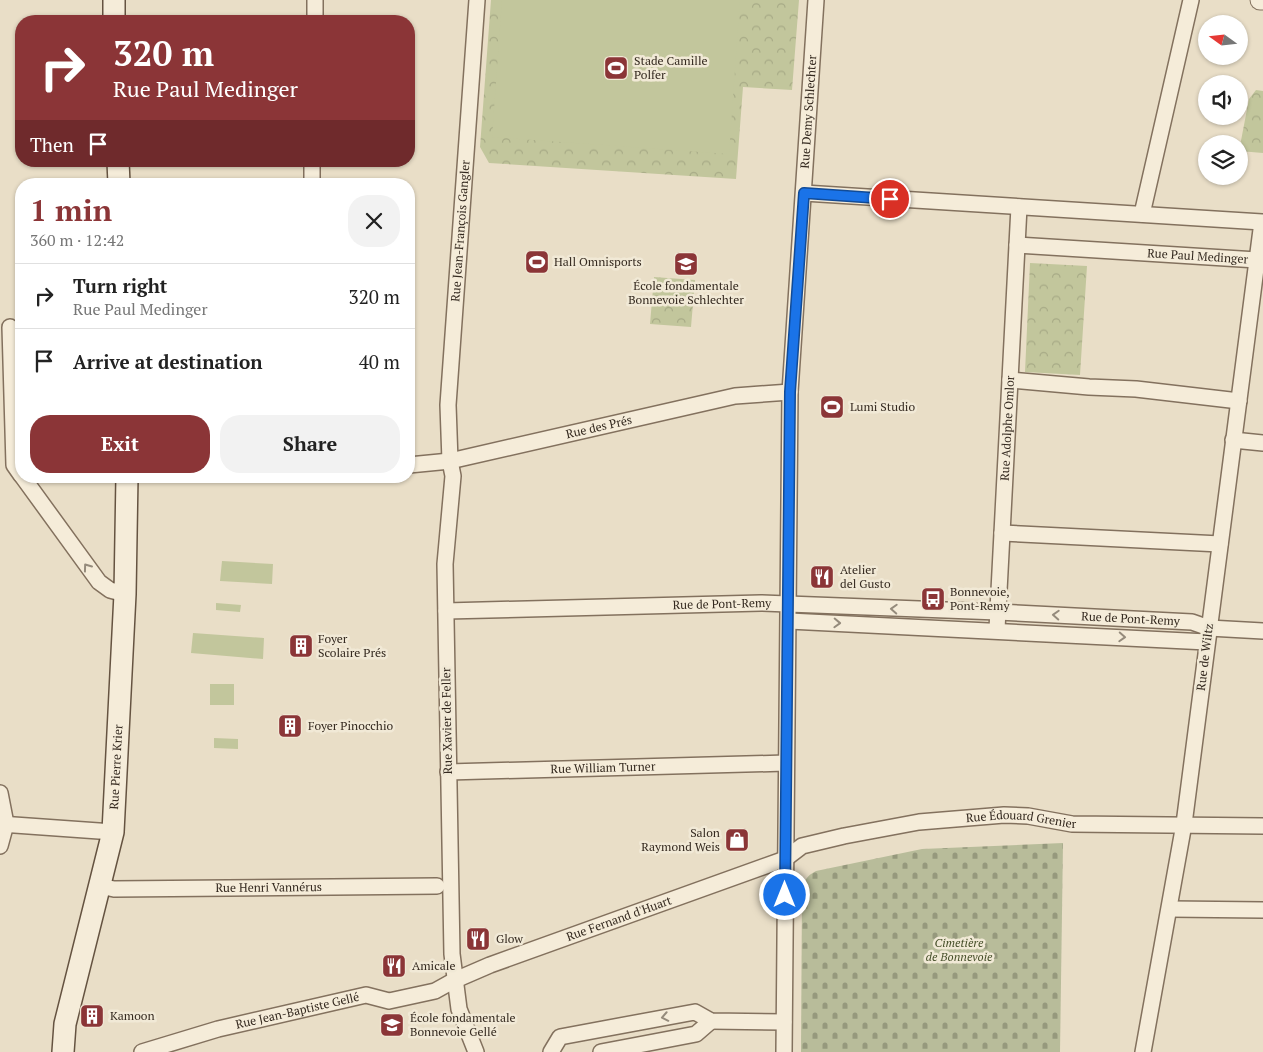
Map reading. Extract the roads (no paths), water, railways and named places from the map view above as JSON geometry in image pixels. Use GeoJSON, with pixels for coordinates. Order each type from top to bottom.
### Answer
{"type":"FeatureCollection","features":[{"type":"Feature","properties":{"kind":"main road"},"geometry":{"type":"LineString","coordinates":[[114,0],[114,15]]}},
{"type":"Feature","properties":{"kind":"main road","name":"Rue Pierre Krier"},"geometry":{"type":"LineString","coordinates":[[63,1052],[65,1024],[113,832],[125,594],[127,483]]}},
{"type":"Feature","properties":{"kind":"street"},"geometry":{"type":"LineString","coordinates":[[315,0],[315,15]]}},
{"type":"Feature","properties":{"kind":"street","name":"Rue Jean-François Gangler"},"geometry":{"type":"LineString","coordinates":[[450,461],[448,405],[477,0]]}},
{"type":"Feature","properties":{"kind":"street","name":"Rue Demy Schlechter"},"geometry":{"type":"LineString","coordinates":[[784,1052],[790,392],[816,0]]}},
{"type":"Feature","properties":{"kind":"street"},"geometry":{"type":"LineString","coordinates":[[1142,214],[1191,0]]}},
{"type":"Feature","properties":{"kind":"street","name":"Rue Paul Medinger"},"geometry":{"type":"LineString","coordinates":[[804,193],[1262,222],[1257,260],[1017,245]]}},
{"type":"Feature","properties":{"kind":"street"},"geometry":{"type":"LineString","coordinates":[[1017,245],[1019,207]]}},
{"type":"Feature","properties":{"kind":"street","name":"Rue Adolphe Omlor"},"geometry":{"type":"LineString","coordinates":[[998,612],[1017,245]]}},
{"type":"Feature","properties":{"kind":"street","name":"Rue de Wiltz"},"geometry":{"type":"LineString","coordinates":[[1143,1052],[1184,824],[1233,440],[1259,280],[1257,260]]}},
{"type":"Feature","properties":{"kind":"street"},"geometry":{"type":"LineString","coordinates":[[11,327],[15,466]]}},
{"type":"Feature","properties":{"kind":"street"},"geometry":{"type":"LineString","coordinates":[[1010,380],[1089,388],[1136,389],[1239,401]]}},
{"type":"Feature","properties":{"kind":"street","name":"Rue des Prés"},"geometry":{"type":"LineString","coordinates":[[415,464],[450,461],[735,396],[790,392]]}},
{"type":"Feature","properties":{"kind":"street"},"geometry":{"type":"LineString","coordinates":[[1233,440],[1263,443]]}},
{"type":"Feature","properties":{"kind":"street","name":"Rue Xavier de Feller"},"geometry":{"type":"LineString","coordinates":[[450,461],[453,476],[446,555],[446,611],[453,981],[459,1009],[476,1052]]}},
{"type":"Feature","properties":{"kind":"street"},"geometry":{"type":"LineString","coordinates":[[27,483],[99,582],[110,590],[125,594]]}},
{"type":"Feature","properties":{"kind":"street"},"geometry":{"type":"LineString","coordinates":[[1002,534],[1220,544]]}},
{"type":"Feature","properties":{"kind":"street","name":"Rue de Pont-Remy"},"geometry":{"type":"LineString","coordinates":[[446,611],[789,604],[1192,622],[1208,635]]}},
{"type":"Feature","properties":{"kind":"street"},"geometry":{"type":"LineString","coordinates":[[997,629],[998,612]]}},
{"type":"Feature","properties":{"kind":"street","name":"Rue de Pont-Remy"},"geometry":{"type":"LineString","coordinates":[[789,621],[1208,635],[1263,630]]}},
{"type":"Feature","properties":{"kind":"street","name":"Rue William Turner"},"geometry":{"type":"LineString","coordinates":[[448,772],[786,763]]}},
{"type":"Feature","properties":{"kind":"street"},"geometry":{"type":"LineString","coordinates":[[0,793],[3,824],[0,846]]}},
{"type":"Feature","properties":{"kind":"street","name":"Rue Édouard Grenier"},"geometry":{"type":"LineString","coordinates":[[785,859],[802,846],[844,836],[919,822],[1004,815],[1028,816],[1072,824],[1263,826]]}},
{"type":"Feature","properties":{"kind":"street"},"geometry":{"type":"LineString","coordinates":[[3,824],[113,832]]}},
{"type":"Feature","properties":{"kind":"street","name":"Rue Fernand d'Huart"},"geometry":{"type":"LineString","coordinates":[[453,981],[490,965],[785,859]]}},
{"type":"Feature","properties":{"kind":"street","name":"Rue Henri Vannérus"},"geometry":{"type":"LineString","coordinates":[[100,886],[114,889],[437,886]]}},
{"type":"Feature","properties":{"kind":"street"},"geometry":{"type":"LineString","coordinates":[[1170,909],[1263,910]]}},
{"type":"Feature","properties":{"kind":"street","name":"Rue Jean-Baptiste Gellé"},"geometry":{"type":"LineString","coordinates":[[142,1052],[218,1029],[366,995],[389,1001],[435,991],[453,981]]}},
{"type":"Feature","properties":{"kind":"street"},"geometry":{"type":"LineString","coordinates":[[551,1052],[560,1037],[695,1012],[711,1021],[784,1022]]}},
{"type":"Feature","properties":{"kind":"street"},"geometry":{"type":"LineString","coordinates":[[601,1052],[696,1034],[711,1021]]}},
{"type":"Feature","properties":{"kind":"place","name":"Stade Camille Polfer"},"geometry":{"type":"Point","coordinates":[616,68]}},
{"type":"Feature","properties":{"kind":"place","name":"Hall Omnisports"},"geometry":{"type":"Point","coordinates":[537,262]}},
{"type":"Feature","properties":{"kind":"place","name":"École fondamentale Bonnevoie Schlechter"},"geometry":{"type":"Point","coordinates":[686,264]}},
{"type":"Feature","properties":{"kind":"place","name":"Lumi Studio"},"geometry":{"type":"Point","coordinates":[832,407]}},
{"type":"Feature","properties":{"kind":"place","name":"Atelier del Gusto"},"geometry":{"type":"Point","coordinates":[822,577]}},
{"type":"Feature","properties":{"kind":"place","name":"Bonnevoie, Pont-Remy"},"geometry":{"type":"Point","coordinates":[933,599]}},
{"type":"Feature","properties":{"kind":"place","name":"Foyer Scolaire Prés"},"geometry":{"type":"Point","coordinates":[301,646]}},
{"type":"Feature","properties":{"kind":"place","name":"Foyer Pinocchio"},"geometry":{"type":"Point","coordinates":[290,726]}},
{"type":"Feature","properties":{"kind":"place","name":"Salon Raymond Weis"},"geometry":{"type":"Point","coordinates":[737,840]}},
{"type":"Feature","properties":{"kind":"place","name":"Glow"},"geometry":{"type":"Point","coordinates":[478,939]}},
{"type":"Feature","properties":{"kind":"place","name":"Amicale"},"geometry":{"type":"Point","coordinates":[394,966]}},
{"type":"Feature","properties":{"kind":"place","name":"Kamoon"},"geometry":{"type":"Point","coordinates":[92,1016]}},
{"type":"Feature","properties":{"kind":"place","name":"École fondamentale Bonnevoie Gellé"},"geometry":{"type":"Point","coordinates":[392,1025]}},
{"type":"Feature","properties":{"kind":"park label","name":"Cimetière de Bonnevoie"},"geometry":{"type":"Point","coordinates":[959,950]}}]}
